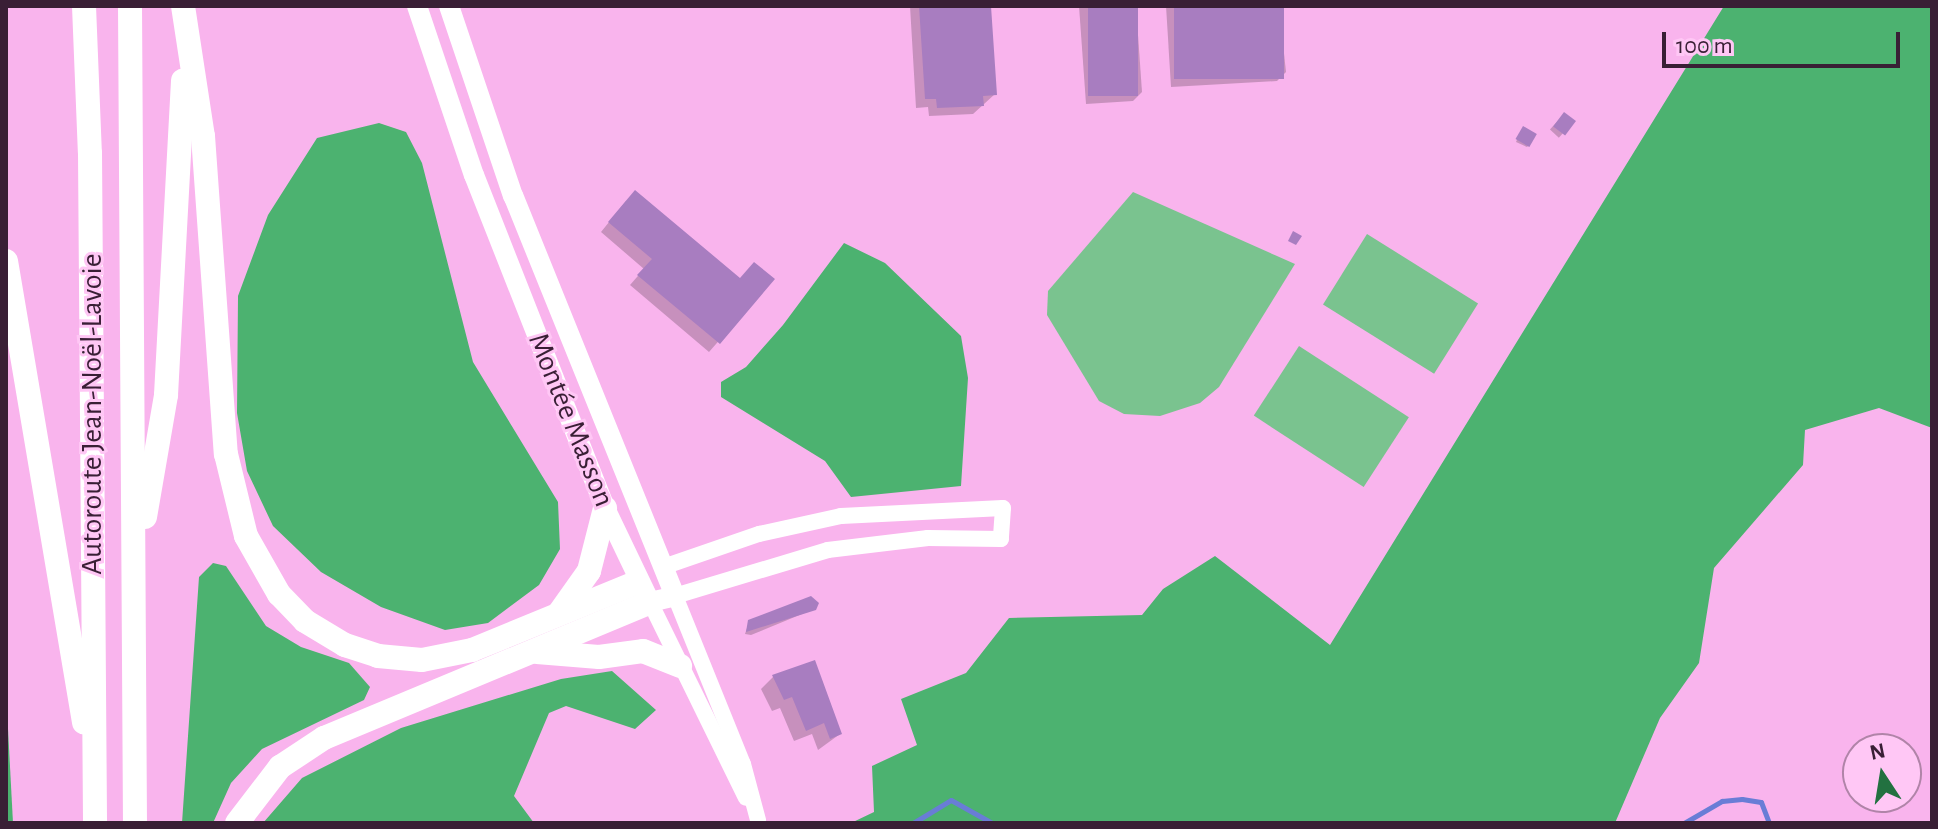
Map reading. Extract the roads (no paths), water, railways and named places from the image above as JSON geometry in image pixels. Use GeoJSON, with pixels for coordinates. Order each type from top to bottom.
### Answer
{"type":"FeatureCollection","features":[{"type":"Feature","properties":{"kind":"highway","name":"Autoroute Jean-Noël-Lavoie"},"geometry":{"type":"LineString","coordinates":[[84,6],[90,153],[95,823]]}},
{"type":"Feature","properties":{"kind":"highway","name":"Autoroute Jean-Noël-Lavoie"},"geometry":{"type":"LineString","coordinates":[[130,6],[135,823]]}},
{"type":"Feature","properties":{"kind":"highway"},"geometry":{"type":"LineString","coordinates":[[134,584],[166,395],[179,191],[183,6]]}},
{"type":"Feature","properties":{"kind":"highway"},"geometry":{"type":"LineString","coordinates":[[183,6],[203,136],[224,445],[238,512],[265,574],[288,604],[323,633],[389,658],[455,655],[558,614],[644,592]]}},
{"type":"Feature","properties":{"kind":"highway"},"geometry":{"type":"LineString","coordinates":[[6,261],[64,627],[95,776]]}},
{"type":"Feature","properties":{"kind":"highway"},"geometry":{"type":"LineString","coordinates":[[558,614],[589,571],[605,508]]}},
{"type":"Feature","properties":{"kind":"highway"},"geometry":{"type":"LineString","coordinates":[[237,823],[271,776],[312,744],[531,651],[644,592]]}},
{"type":"Feature","properties":{"kind":"highway"},"geometry":{"type":"LineString","coordinates":[[531,651],[599,657],[643,651],[680,666]]}},
{"type":"Feature","properties":{"kind":"main road","name":"Montée Masson"},"geometry":{"type":"LineString","coordinates":[[417,6],[484,204],[605,508],[644,592]]}},
{"type":"Feature","properties":{"kind":"main road","name":"Montée Masson"},"geometry":{"type":"LineString","coordinates":[[449,6],[513,196],[675,596]]}},
{"type":"Feature","properties":{"kind":"main road"},"geometry":{"type":"LineString","coordinates":[[663,567],[644,592],[675,596]]}},
{"type":"Feature","properties":{"kind":"street"},"geometry":{"type":"LineString","coordinates":[[663,567],[759,534],[841,516],[1003,508],[1001,539],[928,538],[828,550],[675,596]]}},
{"type":"Feature","properties":{"kind":"street","name":"Montée Masson"},"geometry":{"type":"LineString","coordinates":[[644,592],[759,822]]}},
{"type":"Feature","properties":{"kind":"street","name":"Montée Masson"},"geometry":{"type":"LineString","coordinates":[[675,596],[743,764],[759,822]]}},
{"type":"Feature","properties":{"kind":"waterway"},"geometry":{"type":"LineString","coordinates":[[1684,823],[1722,801],[1742,799],[1761,802],[1769,823]]}},
{"type":"Feature","properties":{"kind":"waterway"},"geometry":{"type":"LineString","coordinates":[[913,823],[951,800],[992,823]]}}]}
